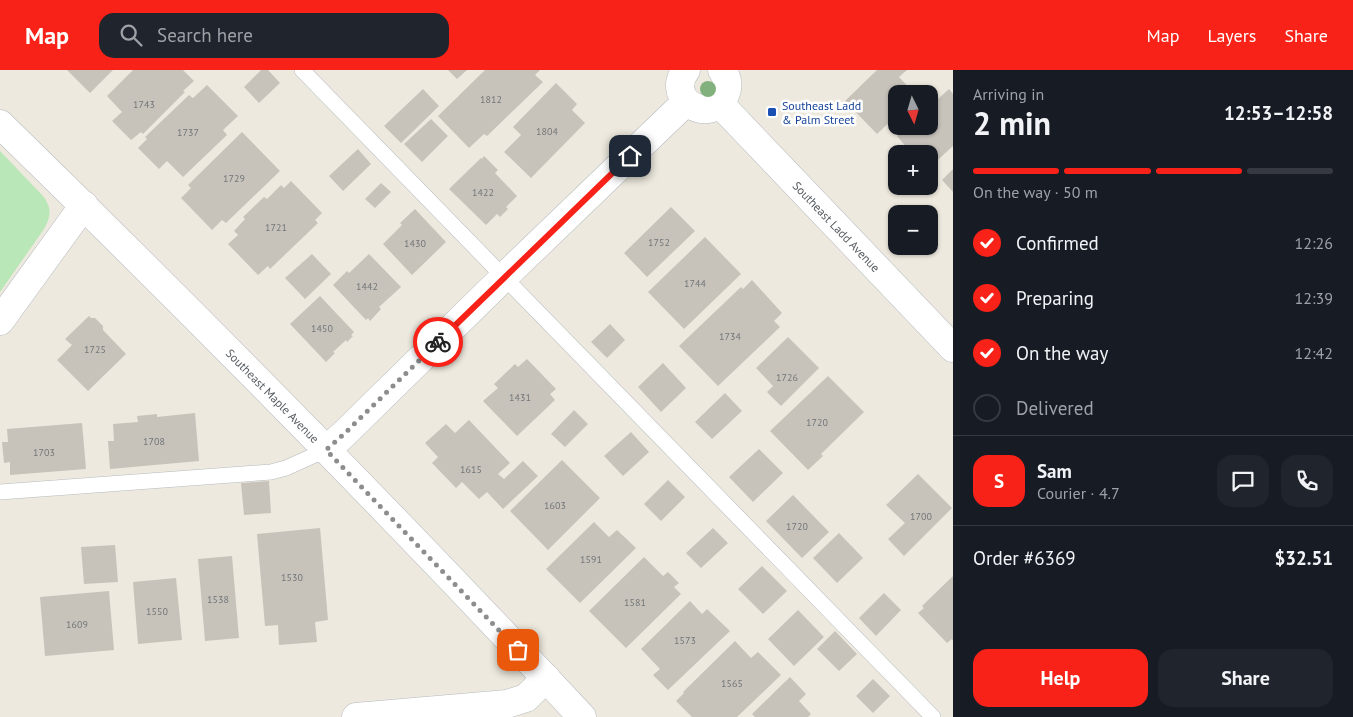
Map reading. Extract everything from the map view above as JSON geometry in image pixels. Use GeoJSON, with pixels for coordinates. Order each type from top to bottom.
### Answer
{"type":"FeatureCollection","features":[{"type":"Feature","properties":{"kind":"street"},"geometry":{"type":"LineString","coordinates":[[686,70],[681,79],[680,92],[691,106],[703,110],[720,104],[724,99],[728,87],[722,70]]}},
{"type":"Feature","properties":{"kind":"street"},"geometry":{"type":"LineString","coordinates":[[326,450],[686,102]]}},
{"type":"Feature","properties":{"kind":"street","name":"Southeast Ladd Avenue"},"geometry":{"type":"LineString","coordinates":[[720,104],[953,348]]}},
{"type":"Feature","properties":{"kind":"street","name":"Southeast Maple Avenue"},"geometry":{"type":"LineString","coordinates":[[0,124],[84,205],[326,450],[582,717]]}},
{"type":"Feature","properties":{"kind":"street"},"geometry":{"type":"LineString","coordinates":[[0,321],[84,205]]}},
{"type":"Feature","properties":{"kind":"street"},"geometry":{"type":"LineString","coordinates":[[356,717],[508,704],[526,698],[546,678]]}},
{"type":"Feature","properties":{"kind":"lane"},"geometry":{"type":"LineString","coordinates":[[302,70],[933,717]]}},
{"type":"Feature","properties":{"kind":"lane"},"geometry":{"type":"LineString","coordinates":[[0,492],[271,472],[286,468],[326,450]]}},
{"type":"Feature","properties":{"kind":"green space"},"geometry":{"type":"Polygon","coordinates":[[[0,151],[43,196],[50,212],[44,229],[0,292],[0,151]]]}},
{"type":"Feature","properties":{"kind":"building"},"geometry":{"type":"Polygon","coordinates":[[[67,70],[113,70],[90,93],[67,70]]]}},
{"type":"Feature","properties":{"kind":"building"},"geometry":{"type":"Polygon","coordinates":[[[133,70],[183,70],[194,81],[143,134],[141,132],[131,140],[112,121],[122,112],[107,96],[133,70]]]}},
{"type":"Feature","properties":{"kind":"building"},"geometry":{"type":"Polygon","coordinates":[[[261,70],[268,70],[280,83],[259,103],[244,87],[261,70]]]}},
{"type":"Feature","properties":{"kind":"building"},"geometry":{"type":"Polygon","coordinates":[[[448,70],[467,70],[457,79],[448,70]]]}},
{"type":"Feature","properties":{"kind":"building"},"geometry":{"type":"Polygon","coordinates":[[[485,70],[540,70],[535,75],[543,82],[487,136],[484,134],[469,148],[438,116],[485,70]]]}},
{"type":"Feature","properties":{"kind":"building"},"geometry":{"type":"Polygon","coordinates":[[[877,70],[907,70],[899,77],[907,85],[888,85],[888,124],[877,134],[845,101],[877,70]]]}},
{"type":"Feature","properties":{"kind":"building"},"geometry":{"type":"Polygon","coordinates":[[[556,83],[577,104],[572,110],[585,123],[531,178],[504,152],[521,135],[513,127],[556,83]]]}},
{"type":"Feature","properties":{"kind":"building"},"geometry":{"type":"Polygon","coordinates":[[[207,85],[238,116],[223,130],[227,135],[183,177],[167,161],[159,169],[138,148],[147,139],[145,137],[189,95],[193,98],[207,85]]]}},
{"type":"Feature","properties":{"kind":"building"},"geometry":{"type":"Polygon","coordinates":[[[423,89],[439,106],[401,143],[384,126],[423,89]]]}},
{"type":"Feature","properties":{"kind":"building"},"geometry":{"type":"Polygon","coordinates":[[[949,89],[953,94],[953,146],[938,160],[938,145],[904,145],[897,136],[938,135],[938,99],[949,89]]]}},
{"type":"Feature","properties":{"kind":"building"},"geometry":{"type":"Polygon","coordinates":[[[431,119],[448,136],[422,162],[404,144],[431,119]]]}},
{"type":"Feature","properties":{"kind":"building"},"geometry":{"type":"Polygon","coordinates":[[[242,132],[280,171],[226,223],[222,220],[212,230],[181,198],[191,188],[188,185],[242,132]]]}},
{"type":"Feature","properties":{"kind":"building"},"geometry":{"type":"Polygon","coordinates":[[[358,149],[371,164],[343,191],[329,176],[358,149]]]}},
{"type":"Feature","properties":{"kind":"building"},"geometry":{"type":"Polygon","coordinates":[[[484,156],[498,170],[495,173],[517,196],[506,207],[508,209],[500,217],[497,214],[486,225],[449,189],[484,156]]]}},
{"type":"Feature","properties":{"kind":"building"},"geometry":{"type":"Polygon","coordinates":[[[953,169],[953,192],[942,180],[953,169]]]}},
{"type":"Feature","properties":{"kind":"building"},"geometry":{"type":"Polygon","coordinates":[[[291,181],[322,213],[315,220],[318,223],[270,269],[268,266],[258,275],[228,244],[238,235],[234,231],[245,219],[243,217],[264,197],[267,199],[281,185],[284,188],[291,181]]]}},
{"type":"Feature","properties":{"kind":"building"},"geometry":{"type":"Polygon","coordinates":[[[381,183],[391,192],[375,208],[365,199],[381,183]]]}},
{"type":"Feature","properties":{"kind":"building"},"geometry":{"type":"Polygon","coordinates":[[[671,207],[695,231],[647,277],[624,253],[671,207]]]}},
{"type":"Feature","properties":{"kind":"building"},"geometry":{"type":"Polygon","coordinates":[[[415,209],[446,242],[412,275],[383,244],[402,225],[400,223],[415,209]]]}},
{"type":"Feature","properties":{"kind":"building"},"geometry":{"type":"Polygon","coordinates":[[[705,237],[741,274],[684,329],[648,292],[705,237]]]}},
{"type":"Feature","properties":{"kind":"building"},"geometry":{"type":"Polygon","coordinates":[[[312,254],[331,274],[305,299],[285,278],[312,254]]]}},
{"type":"Feature","properties":{"kind":"building"},"geometry":{"type":"Polygon","coordinates":[[[369,254],[401,287],[379,307],[381,309],[370,321],[368,318],[366,320],[333,285],[369,254]]]}},
{"type":"Feature","properties":{"kind":"building"},"geometry":{"type":"Polygon","coordinates":[[[752,280],[782,313],[774,321],[780,327],[718,386],[679,346],[741,287],[743,289],[752,280]]]}},
{"type":"Feature","properties":{"kind":"building"},"geometry":{"type":"Polygon","coordinates":[[[320,296],[354,332],[351,335],[353,336],[333,352],[335,353],[326,362],[290,324],[320,296]]]}},
{"type":"Feature","properties":{"kind":"building"},"geometry":{"type":"Polygon","coordinates":[[[89,316],[95,318],[103,326],[103,330],[126,354],[88,391],[57,360],[72,345],[65,339],[89,316]]]}},
{"type":"Feature","properties":{"kind":"building"},"geometry":{"type":"Polygon","coordinates":[[[610,324],[625,340],[607,358],[591,342],[610,324]]]}},
{"type":"Feature","properties":{"kind":"building"},"geometry":{"type":"Polygon","coordinates":[[[788,337],[819,368],[781,406],[767,392],[773,386],[756,368],[788,337]]]}},
{"type":"Feature","properties":{"kind":"building"},"geometry":{"type":"Polygon","coordinates":[[[527,359],[556,389],[550,394],[555,400],[517,436],[483,401],[498,388],[494,384],[515,364],[518,367],[527,359]]]}},
{"type":"Feature","properties":{"kind":"building"},"geometry":{"type":"Polygon","coordinates":[[[663,363],[686,388],[661,412],[638,387],[663,363]]]}},
{"type":"Feature","properties":{"kind":"building"},"geometry":{"type":"Polygon","coordinates":[[[828,376],[864,412],[821,454],[823,456],[808,470],[770,431],[828,376]]]}},
{"type":"Feature","properties":{"kind":"building"},"geometry":{"type":"Polygon","coordinates":[[[725,393],[742,411],[712,439],[695,422],[725,393]]]}},
{"type":"Feature","properties":{"kind":"building"},"geometry":{"type":"Polygon","coordinates":[[[574,410],[588,424],[565,447],[551,434],[574,410]]]}},
{"type":"Feature","properties":{"kind":"building"},"geometry":{"type":"Polygon","coordinates":[[[195,413],[199,461],[110,469],[108,441],[114,441],[113,424],[138,422],[137,416],[157,414],[157,417],[195,413]]]}},
{"type":"Feature","properties":{"kind":"building"},"geometry":{"type":"Polygon","coordinates":[[[469,420],[510,463],[498,474],[504,479],[523,461],[538,476],[503,509],[487,492],[479,499],[462,482],[456,488],[432,463],[438,457],[425,443],[446,424],[455,433],[469,420]]]}},
{"type":"Feature","properties":{"kind":"building"},"geometry":{"type":"Polygon","coordinates":[[[82,423],[86,469],[10,475],[10,462],[4,463],[2,442],[8,442],[7,429],[82,423]]]}},
{"type":"Feature","properties":{"kind":"building"},"geometry":{"type":"Polygon","coordinates":[[[631,432],[649,452],[623,476],[604,456],[631,432]]]}},
{"type":"Feature","properties":{"kind":"building"},"geometry":{"type":"Polygon","coordinates":[[[759,449],[783,473],[753,502],[729,477],[759,449]]]}},
{"type":"Feature","properties":{"kind":"building"},"geometry":{"type":"Polygon","coordinates":[[[562,460],[600,498],[548,550],[510,511],[562,460]]]}},
{"type":"Feature","properties":{"kind":"building"},"geometry":{"type":"Polygon","coordinates":[[[918,474],[952,508],[904,556],[888,539],[905,523],[886,505],[918,474]]]}},
{"type":"Feature","properties":{"kind":"building"},"geometry":{"type":"Polygon","coordinates":[[[668,480],[685,497],[661,521],[644,504],[668,480]]]}},
{"type":"Feature","properties":{"kind":"building"},"geometry":{"type":"Polygon","coordinates":[[[269,481],[271,513],[244,515],[241,483],[269,481]]]}},
{"type":"Feature","properties":{"kind":"building"},"geometry":{"type":"Polygon","coordinates":[[[793,495],[829,532],[802,558],[766,521],[793,495]]]}},
{"type":"Feature","properties":{"kind":"building"},"geometry":{"type":"Polygon","coordinates":[[[594,522],[609,537],[617,530],[636,548],[580,603],[546,569],[594,522]]]}},
{"type":"Feature","properties":{"kind":"building"},"geometry":{"type":"Polygon","coordinates":[[[320,528],[328,620],[315,622],[317,642],[279,645],[278,625],[265,626],[257,534],[320,528]]]}},
{"type":"Feature","properties":{"kind":"building"},"geometry":{"type":"Polygon","coordinates":[[[713,528],[728,543],[701,568],[686,553],[713,528]]]}},
{"type":"Feature","properties":{"kind":"building"},"geometry":{"type":"Polygon","coordinates":[[[839,533],[863,558],[837,583],[813,558],[839,533]]]}},
{"type":"Feature","properties":{"kind":"building"},"geometry":{"type":"Polygon","coordinates":[[[115,545],[118,582],[84,584],[81,547],[115,545]]]}},
{"type":"Feature","properties":{"kind":"building"},"geometry":{"type":"Polygon","coordinates":[[[232,556],[239,638],[205,641],[198,559],[232,556]]]}},
{"type":"Feature","properties":{"kind":"building"},"geometry":{"type":"Polygon","coordinates":[[[644,557],[663,576],[668,572],[679,583],[674,587],[681,594],[626,648],[589,611],[644,557]]]}},
{"type":"Feature","properties":{"kind":"building"},"geometry":{"type":"Polygon","coordinates":[[[762,566],[787,591],[763,614],[738,589],[762,566]]]}},
{"type":"Feature","properties":{"kind":"building"},"geometry":{"type":"Polygon","coordinates":[[[953,576],[953,641],[952,639],[947,643],[918,613],[924,608],[922,606],[953,576]]]}},
{"type":"Feature","properties":{"kind":"building"},"geometry":{"type":"Polygon","coordinates":[[[176,578],[182,640],[138,644],[133,582],[176,578]]]}},
{"type":"Feature","properties":{"kind":"building"},"geometry":{"type":"Polygon","coordinates":[[[109,591],[114,650],[45,656],[40,597],[109,591]]]}},
{"type":"Feature","properties":{"kind":"building"},"geometry":{"type":"Polygon","coordinates":[[[884,593],[901,610],[876,636],[859,618],[884,593]]]}},
{"type":"Feature","properties":{"kind":"building"},"geometry":{"type":"Polygon","coordinates":[[[690,601],[702,614],[707,609],[730,631],[668,690],[653,675],[660,669],[641,649],[690,601]]]}},
{"type":"Feature","properties":{"kind":"building"},"geometry":{"type":"Polygon","coordinates":[[[798,610],[824,637],[794,666],[768,639],[798,610]]]}},
{"type":"Feature","properties":{"kind":"building"},"geometry":{"type":"Polygon","coordinates":[[[835,631],[857,654],[839,671],[817,649],[835,631]]]}},
{"type":"Feature","properties":{"kind":"building"},"geometry":{"type":"Polygon","coordinates":[[[735,641],[751,658],[758,652],[781,675],[737,717],[692,717],[676,701],[735,641]]]}},
{"type":"Feature","properties":{"kind":"building"},"geometry":{"type":"Polygon","coordinates":[[[790,677],[806,694],[799,701],[811,714],[808,717],[755,717],[752,714],[790,677]]]}},
{"type":"Feature","properties":{"kind":"building"},"geometry":{"type":"Polygon","coordinates":[[[873,679],[890,696],[873,713],[856,696],[873,679]]]}},
{"type":"Feature","properties":{"kind":"way so far"},"geometry":{"type":"LineString","coordinates":[[438,342],[326,450],[518,650]]}},
{"type":"Feature","properties":{"kind":"place","name":"Southeast Ladd & Palm Street"},"geometry":{"type":"Point","coordinates":[772,112]}},
{"type":"Feature","properties":{"kind":"route"},"geometry":{"type":"LineString","coordinates":[[438,342],[630,156]]}}]}
